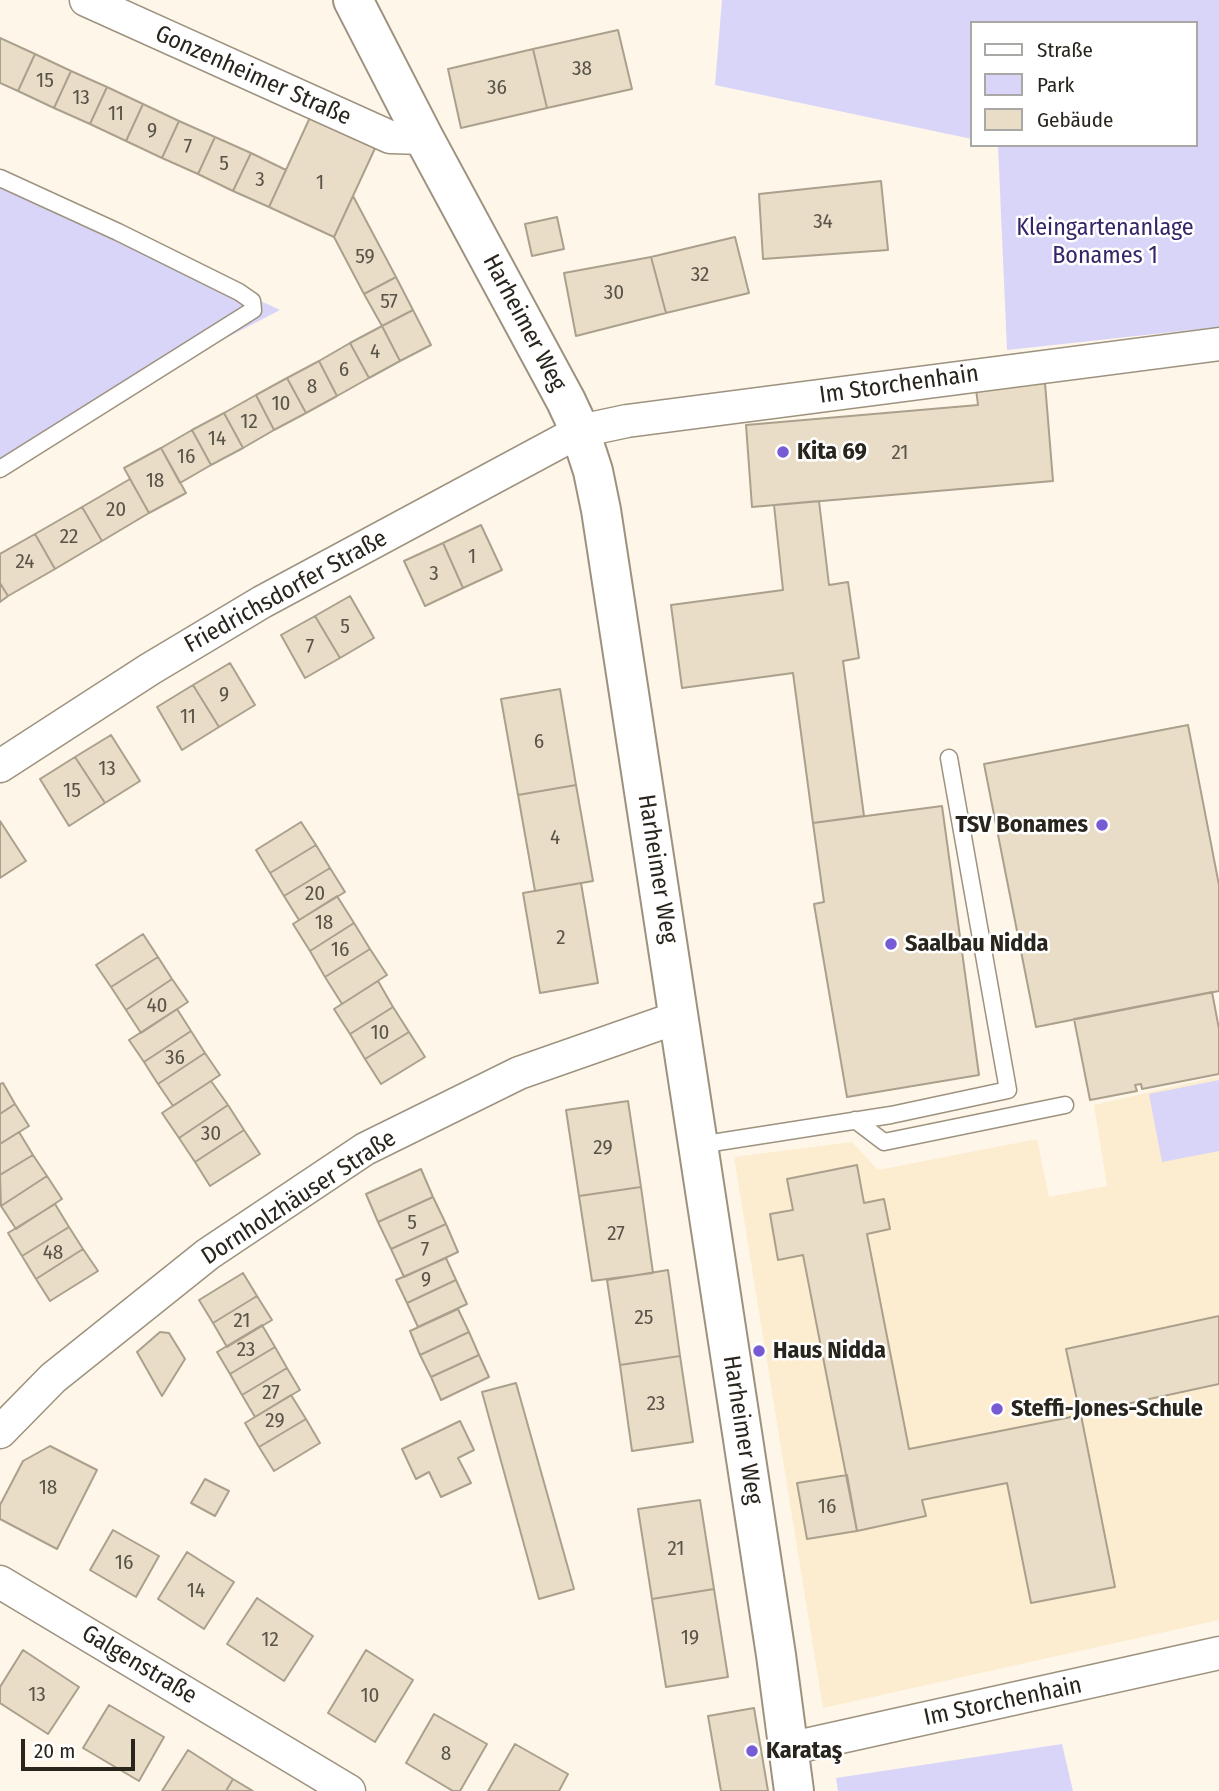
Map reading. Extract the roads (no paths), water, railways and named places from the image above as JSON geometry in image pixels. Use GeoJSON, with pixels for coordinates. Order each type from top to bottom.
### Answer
{"type":"FeatureCollection","features":[{"type":"Feature","properties":{"kind":"street","name":"Gonzenheimer Straße"},"geometry":{"type":"LineString","coordinates":[[86,0],[390,137],[424,138]]}},
{"type":"Feature","properties":{"kind":"street","name":"Harheimer Weg"},"geometry":{"type":"LineString","coordinates":[[354,0],[424,138],[536,342],[580,431],[593,471],[699,1145],[794,1791]]}},
{"type":"Feature","properties":{"kind":"street","name":"Im Storchenhain"},"geometry":{"type":"LineString","coordinates":[[580,431],[627,421],[1219,344]]}},
{"type":"Feature","properties":{"kind":"street","name":"Friedrichsdorfer Straße"},"geometry":{"type":"LineString","coordinates":[[0,766],[150,668],[262,603],[580,431]]}},
{"type":"Feature","properties":{"kind":"street","name":"Dornholzhäuser Straße"},"geometry":{"type":"LineString","coordinates":[[0,1432],[53,1378],[208,1254],[365,1149],[519,1073],[679,1017]]}},
{"type":"Feature","properties":{"kind":"street","name":"Galgenstraße"},"geometry":{"type":"LineString","coordinates":[[0,1582],[349,1791]]}},
{"type":"Feature","properties":{"kind":"street","name":"Im Storchenhain"},"geometry":{"type":"LineString","coordinates":[[787,1749],[1219,1653]]}},
{"type":"Feature","properties":{"kind":"lane"},"geometry":{"type":"LineString","coordinates":[[0,178],[239,292],[252,301],[253,310],[0,469]]}},
{"type":"Feature","properties":{"kind":"lane"},"geometry":{"type":"LineString","coordinates":[[699,1145],[891,1115],[1008,1090],[949,758]]}},
{"type":"Feature","properties":{"kind":"lane"},"geometry":{"type":"LineString","coordinates":[[855,1120],[884,1142],[1065,1105]]}},
{"type":"Feature","properties":{"kind":"place","name":"Kita 69"},"geometry":{"type":"Point","coordinates":[783,452]}},
{"type":"Feature","properties":{"kind":"place","name":"TSV Bonames"},"geometry":{"type":"Point","coordinates":[1102,825]}},
{"type":"Feature","properties":{"kind":"place","name":"Saalbau Nidda"},"geometry":{"type":"Point","coordinates":[891,944]}},
{"type":"Feature","properties":{"kind":"place","name":"Haus Nidda"},"geometry":{"type":"Point","coordinates":[759,1351]}},
{"type":"Feature","properties":{"kind":"place","name":"Steffi-Jones-Schule"},"geometry":{"type":"Point","coordinates":[997,1409]}},
{"type":"Feature","properties":{"kind":"place","name":"Karataş"},"geometry":{"type":"Point","coordinates":[752,1751]}},
{"type":"Feature","properties":{"kind":"park label","name":"Kleingartenanlage Bonames 1"},"geometry":{"type":"Point","coordinates":[1105,242]}}]}
